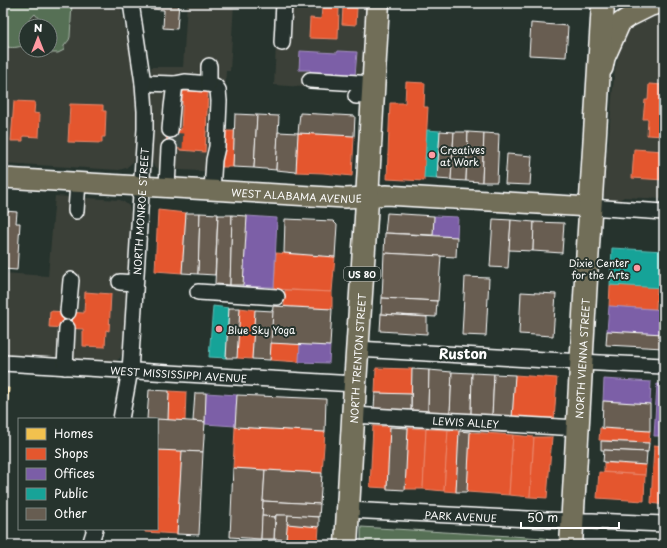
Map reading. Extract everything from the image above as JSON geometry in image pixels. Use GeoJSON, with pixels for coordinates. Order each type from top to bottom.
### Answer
{"type":"FeatureCollection","features":[{"type":"Feature","properties":{"kind":"highway","name":"NORTH TRENTON STREET"},"geometry":{"type":"LineString","coordinates":[[346,545],[367,197],[368,92],[378,3]]}},
{"type":"Feature","properties":{"kind":"highway","name":"NORTH VIENNA STREET"},"geometry":{"type":"LineString","coordinates":[[572,545],[590,207],[603,3]]}},
{"type":"Feature","properties":{"kind":"main road"},"geometry":{"type":"LineString","coordinates":[[596,104],[605,58],[621,22],[651,6],[663,3]]}},
{"type":"Feature","properties":{"kind":"main road","name":"WEST ALABAMA AVENUE"},"geometry":{"type":"LineString","coordinates":[[3,178],[346,198],[386,195],[590,207]]}},
{"type":"Feature","properties":{"kind":"street","name":"NORTH MONROE STREET"},"geometry":{"type":"LineString","coordinates":[[121,418],[130,370],[145,129],[143,83],[131,3]]}},
{"type":"Feature","properties":{"kind":"street"},"geometry":{"type":"LineString","coordinates":[[282,43],[284,3]]}},
{"type":"Feature","properties":{"kind":"street"},"geometry":{"type":"LineString","coordinates":[[208,84],[209,66]]}},
{"type":"Feature","properties":{"kind":"street"},"geometry":{"type":"LineString","coordinates":[[310,80],[368,92]]}},
{"type":"Feature","properties":{"kind":"street"},"geometry":{"type":"LineString","coordinates":[[143,83],[176,84],[185,82],[208,84],[215,86],[218,90],[217,147],[214,160],[212,190]]}},
{"type":"Feature","properties":{"kind":"street"},"geometry":{"type":"LineString","coordinates":[[173,130],[177,108],[176,84]]}},
{"type":"Feature","properties":{"kind":"street"},"geometry":{"type":"LineString","coordinates":[[170,188],[172,148]]}},
{"type":"Feature","properties":{"kind":"street"},"geometry":{"type":"LineString","coordinates":[[76,211],[78,182]]}},
{"type":"Feature","properties":{"kind":"street"},"geometry":{"type":"LineString","coordinates":[[590,207],[664,212]]}},
{"type":"Feature","properties":{"kind":"street"},"geometry":{"type":"LineString","coordinates":[[68,312],[71,280]]}},
{"type":"Feature","properties":{"kind":"street"},"geometry":{"type":"LineString","coordinates":[[120,282],[135,283]]}},
{"type":"Feature","properties":{"kind":"street"},"geometry":{"type":"LineString","coordinates":[[198,292],[276,297]]}},
{"type":"Feature","properties":{"kind":"street"},"geometry":{"type":"LineString","coordinates":[[65,367],[67,328]]}},
{"type":"Feature","properties":{"kind":"street"},"geometry":{"type":"LineString","coordinates":[[357,349],[664,366]]}},
{"type":"Feature","properties":{"kind":"street","name":"WEST MISSISSIPPI AVENUE"},"geometry":{"type":"LineString","coordinates":[[3,363],[355,384]]}},
{"type":"Feature","properties":{"kind":"street","name":"LEWIS ALLEY"},"geometry":{"type":"LineString","coordinates":[[353,415],[578,428]]}},
{"type":"Feature","properties":{"kind":"street","name":"PARK AVENUE"},"geometry":{"type":"LineString","coordinates":[[348,510],[664,524]]}},
{"type":"Feature","properties":{"kind":"street"},"geometry":{"type":"LineString","coordinates":[[90,545],[95,530]]}},
{"type":"Feature","properties":{"kind":"shaded area"},"geometry":{"type":"Polygon","coordinates":[[[3,3],[120,3],[132,63],[136,108],[136,130],[133,162],[126,168],[119,170],[3,163],[3,3]]]}},
{"type":"Feature","properties":{"kind":"shaded area"},"geometry":{"type":"Polygon","coordinates":[[[187,3],[234,3],[230,71],[226,71],[221,172],[159,169],[154,166],[151,161],[154,113],[151,67],[183,67],[187,3]]]}},
{"type":"Feature","properties":{"kind":"shaded area"},"geometry":{"type":"Polygon","coordinates":[[[278,3],[371,3],[365,86],[317,88],[274,85],[278,3]]]}},
{"type":"Feature","properties":{"kind":"shaded area"},"geometry":{"type":"Polygon","coordinates":[[[664,14],[664,199],[624,197],[618,201],[605,199],[601,194],[600,184],[608,145],[615,69],[622,43],[630,27],[646,16],[664,14]]]}},
{"type":"Feature","properties":{"kind":"shaded area"},"geometry":{"type":"Polygon","coordinates":[[[55,196],[120,200],[129,206],[131,212],[123,347],[120,358],[116,361],[3,355],[3,273],[48,276],[55,196]]]}},
{"type":"Feature","properties":{"kind":"green space"},"geometry":{"type":"Polygon","coordinates":[[[3,3],[72,3],[70,37],[64,46],[64,50],[58,53],[58,18],[38,18],[35,14],[31,18],[18,18],[18,47],[12,48],[3,46],[3,3]]]}},
{"type":"Feature","properties":{"kind":"green space"},"geometry":{"type":"Polygon","coordinates":[[[361,527],[544,538],[552,542],[552,545],[361,545],[361,527]]]}},
{"type":"Feature","properties":{"kind":"building: Homes"},"geometry":{"type":"Polygon","coordinates":[[[3,388],[9,388],[7,413],[3,413],[3,388]]]}},
{"type":"Feature","properties":{"kind":"building: Shops"},"geometry":{"type":"Polygon","coordinates":[[[343,7],[357,8],[356,25],[342,24],[343,7]]]}},
{"type":"Feature","properties":{"kind":"building: Shops"},"geometry":{"type":"Polygon","coordinates":[[[322,8],[339,8],[338,39],[309,38],[310,18],[321,19],[322,8]]]}},
{"type":"Feature","properties":{"kind":"building: Shops"},"geometry":{"type":"Polygon","coordinates":[[[406,82],[425,83],[424,107],[428,107],[424,181],[387,179],[390,103],[405,103],[406,82]]]}},
{"type":"Feature","properties":{"kind":"building: Shops"},"geometry":{"type":"Polygon","coordinates":[[[649,84],[664,85],[664,136],[647,135],[648,119],[643,119],[645,100],[648,100],[649,84]]]}},
{"type":"Feature","properties":{"kind":"building: Shops"},"geometry":{"type":"Polygon","coordinates":[[[183,91],[208,92],[205,152],[166,148],[167,130],[181,130],[183,91]]]}},
{"type":"Feature","properties":{"kind":"building: Shops"},"geometry":{"type":"Polygon","coordinates":[[[14,101],[35,102],[34,113],[40,114],[39,137],[23,136],[23,141],[11,141],[14,101]]]}},
{"type":"Feature","properties":{"kind":"building: Shops"},"geometry":{"type":"Polygon","coordinates":[[[70,104],[103,105],[103,111],[106,111],[105,137],[102,137],[102,143],[68,142],[70,104]]]}},
{"type":"Feature","properties":{"kind":"building: Shops"},"geometry":{"type":"Polygon","coordinates":[[[224,131],[235,131],[233,167],[222,167],[224,131]]]}},
{"type":"Feature","properties":{"kind":"building: Shops"},"geometry":{"type":"Polygon","coordinates":[[[298,133],[354,136],[352,176],[296,172],[298,133]]]}},
{"type":"Feature","properties":{"kind":"building: Shops"},"geometry":{"type":"Polygon","coordinates":[[[634,149],[664,151],[664,180],[632,178],[634,149]]]}},
{"type":"Feature","properties":{"kind":"building: Shops"},"geometry":{"type":"Polygon","coordinates":[[[158,210],[186,213],[182,273],[155,271],[158,210]]]}},
{"type":"Feature","properties":{"kind":"building: Shops"},"geometry":{"type":"Polygon","coordinates":[[[276,253],[335,257],[332,292],[274,289],[276,253]]]}},
{"type":"Feature","properties":{"kind":"building: Shops"},"geometry":{"type":"Polygon","coordinates":[[[610,285],[657,287],[656,309],[609,306],[610,285]]]}},
{"type":"Feature","properties":{"kind":"building: Shops"},"geometry":{"type":"Polygon","coordinates":[[[285,290],[332,292],[332,309],[284,306],[285,290]]]}},
{"type":"Feature","properties":{"kind":"building: Shops"},"geometry":{"type":"Polygon","coordinates":[[[85,292],[111,294],[109,331],[106,330],[105,347],[83,346],[83,329],[49,327],[50,311],[84,313],[85,292]]]}},
{"type":"Feature","properties":{"kind":"building: Shops"},"geometry":{"type":"Polygon","coordinates":[[[240,308],[255,310],[252,359],[237,358],[240,308]]]}},
{"type":"Feature","properties":{"kind":"building: Shops"},"geometry":{"type":"Polygon","coordinates":[[[270,343],[300,344],[299,362],[270,360],[270,343]]]}},
{"type":"Feature","properties":{"kind":"building: Shops"},"geometry":{"type":"Polygon","coordinates":[[[376,368],[412,369],[411,394],[375,393],[376,368]]]}},
{"type":"Feature","properties":{"kind":"building: Shops"},"geometry":{"type":"Polygon","coordinates":[[[515,375],[557,378],[554,421],[512,418],[515,375]]]}},
{"type":"Feature","properties":{"kind":"building: Shops"},"geometry":{"type":"Polygon","coordinates":[[[169,391],[186,392],[185,421],[168,420],[169,391]]]}},
{"type":"Feature","properties":{"kind":"building: Shops"},"geometry":{"type":"Polygon","coordinates":[[[373,426],[390,427],[387,488],[370,487],[373,426]]]}},
{"type":"Feature","properties":{"kind":"building: Shops"},"geometry":{"type":"Polygon","coordinates":[[[235,427],[325,432],[322,473],[233,468],[235,427]]]}},
{"type":"Feature","properties":{"kind":"building: Shops"},"geometry":{"type":"Polygon","coordinates":[[[408,428],[426,429],[423,489],[405,489],[408,428]]]}},
{"type":"Feature","properties":{"kind":"building: Shops"},"geometry":{"type":"Polygon","coordinates":[[[600,428],[650,431],[649,443],[599,440],[600,428]]]}},
{"type":"Feature","properties":{"kind":"building: Shops"},"geometry":{"type":"Polygon","coordinates":[[[426,429],[448,430],[444,491],[423,489],[426,429]]]}},
{"type":"Feature","properties":{"kind":"building: Shops"},"geometry":{"type":"Polygon","coordinates":[[[448,430],[459,431],[456,492],[444,491],[448,430]]]}},
{"type":"Feature","properties":{"kind":"building: Shops"},"geometry":{"type":"Polygon","coordinates":[[[470,432],[513,435],[509,495],[467,492],[470,432]]]}},
{"type":"Feature","properties":{"kind":"building: Shops"},"geometry":{"type":"Polygon","coordinates":[[[513,435],[534,437],[530,497],[509,495],[513,435]]]}},
{"type":"Feature","properties":{"kind":"building: Shops"},"geometry":{"type":"Polygon","coordinates":[[[534,437],[552,437],[547,498],[530,497],[534,437]]]}},
{"type":"Feature","properties":{"kind":"building: Shops"},"geometry":{"type":"Polygon","coordinates":[[[654,445],[664,446],[664,505],[651,503],[654,445]]]}},
{"type":"Feature","properties":{"kind":"building: Shops"},"geometry":{"type":"Polygon","coordinates":[[[158,450],[182,451],[177,534],[145,532],[145,530],[158,530],[158,450]]]}},
{"type":"Feature","properties":{"kind":"building: Shops"},"geometry":{"type":"Polygon","coordinates":[[[604,463],[646,465],[645,475],[604,472],[604,463]]]}},
{"type":"Feature","properties":{"kind":"building: Shops"},"geometry":{"type":"Polygon","coordinates":[[[599,472],[645,475],[644,501],[597,498],[599,472]]]}},
{"type":"Feature","properties":{"kind":"building: Shops"},"geometry":{"type":"Polygon","coordinates":[[[287,524],[319,527],[318,542],[286,540],[287,524]]]}},
{"type":"Feature","properties":{"kind":"building: Offices"},"geometry":{"type":"Polygon","coordinates":[[[300,51],[337,53],[338,51],[357,52],[355,76],[321,72],[320,78],[310,77],[310,70],[299,70],[300,51]]]}},
{"type":"Feature","properties":{"kind":"building: Offices"},"geometry":{"type":"Polygon","coordinates":[[[247,216],[277,218],[274,287],[243,286],[247,216]]]}},
{"type":"Feature","properties":{"kind":"building: Offices"},"geometry":{"type":"Polygon","coordinates":[[[434,216],[458,217],[457,237],[433,235],[434,216]]]}},
{"type":"Feature","properties":{"kind":"building: Offices"},"geometry":{"type":"Polygon","coordinates":[[[609,306],[664,310],[664,334],[607,331],[609,306]]]}},
{"type":"Feature","properties":{"kind":"building: Offices"},"geometry":{"type":"Polygon","coordinates":[[[300,344],[330,346],[329,363],[299,362],[300,344]]]}},
{"type":"Feature","properties":{"kind":"building: Offices"},"geometry":{"type":"Polygon","coordinates":[[[604,379],[651,382],[650,404],[603,401],[604,379]]]}},
{"type":"Feature","properties":{"kind":"building: Offices"},"geometry":{"type":"Polygon","coordinates":[[[657,384],[664,385],[664,436],[654,436],[657,384]]]}},
{"type":"Feature","properties":{"kind":"building: Offices"},"geometry":{"type":"Polygon","coordinates":[[[206,393],[237,395],[235,426],[205,424],[206,393]]]}},
{"type":"Feature","properties":{"kind":"building: Public","name":"Creatives at Work"},"geometry":{"type":"Polygon","coordinates":[[[427,130],[440,131],[437,179],[424,178],[427,130]]]}},
{"type":"Feature","properties":{"kind":"building: Public","name":"Dixie Center for the Arts"},"geometry":{"type":"Polygon","coordinates":[[[612,248],[664,251],[664,288],[610,285],[612,248]]]}},
{"type":"Feature","properties":{"kind":"building: Public","name":"Blue Sky Yoga"},"geometry":{"type":"Polygon","coordinates":[[[213,306],[229,308],[226,358],[209,357],[213,306]]]}},
{"type":"Feature","properties":{"kind":"building: Other"},"geometry":{"type":"Polygon","coordinates":[[[150,3],[179,3],[177,29],[163,28],[164,10],[150,9],[150,3]]]}},
{"type":"Feature","properties":{"kind":"building: Other"},"geometry":{"type":"Polygon","coordinates":[[[531,23],[568,26],[566,57],[529,55],[531,23]]]}},
{"type":"Feature","properties":{"kind":"building: Other"},"geometry":{"type":"Polygon","coordinates":[[[300,113],[355,116],[354,136],[298,133],[300,113]]]}},
{"type":"Feature","properties":{"kind":"building: Other"},"geometry":{"type":"Polygon","coordinates":[[[235,114],[257,115],[254,168],[233,167],[235,114]]]}},
{"type":"Feature","properties":{"kind":"building: Other"},"geometry":{"type":"Polygon","coordinates":[[[257,115],[279,116],[276,170],[254,168],[257,115]]]}},
{"type":"Feature","properties":{"kind":"building: Other"},"geometry":{"type":"Polygon","coordinates":[[[440,131],[454,132],[451,180],[437,179],[440,131]]]}},
{"type":"Feature","properties":{"kind":"building: Other"},"geometry":{"type":"Polygon","coordinates":[[[278,132],[298,133],[296,172],[276,170],[278,132]]]}},
{"type":"Feature","properties":{"kind":"building: Other"},"geometry":{"type":"Polygon","coordinates":[[[454,132],[468,132],[466,181],[451,180],[454,132]]]}},
{"type":"Feature","properties":{"kind":"building: Other"},"geometry":{"type":"Polygon","coordinates":[[[468,132],[484,133],[482,182],[466,181],[468,132]]]}},
{"type":"Feature","properties":{"kind":"building: Other"},"geometry":{"type":"Polygon","coordinates":[[[484,133],[499,134],[497,182],[482,182],[484,133]]]}},
{"type":"Feature","properties":{"kind":"building: Other"},"geometry":{"type":"Polygon","coordinates":[[[507,154],[532,156],[530,185],[505,184],[507,154]]]}},
{"type":"Feature","properties":{"kind":"building: Other"},"geometry":{"type":"Polygon","coordinates":[[[5,211],[17,212],[16,223],[20,223],[17,270],[3,269],[3,222],[5,211]]]}},
{"type":"Feature","properties":{"kind":"building: Other"},"geometry":{"type":"Polygon","coordinates":[[[186,213],[200,213],[198,274],[182,273],[186,213]]]}},
{"type":"Feature","properties":{"kind":"building: Other"},"geometry":{"type":"Polygon","coordinates":[[[200,213],[218,214],[215,275],[198,274],[200,213]]]}},
{"type":"Feature","properties":{"kind":"building: Other"},"geometry":{"type":"Polygon","coordinates":[[[387,213],[434,216],[433,235],[385,233],[387,213]]]}},
{"type":"Feature","properties":{"kind":"building: Other"},"geometry":{"type":"Polygon","coordinates":[[[218,215],[232,215],[230,285],[215,284],[218,215]]]}},
{"type":"Feature","properties":{"kind":"building: Other"},"geometry":{"type":"Polygon","coordinates":[[[232,215],[247,216],[243,285],[230,285],[232,215]]]}},
{"type":"Feature","properties":{"kind":"building: Other"},"geometry":{"type":"Polygon","coordinates":[[[285,219],[333,221],[337,225],[335,257],[284,253],[285,219]]]}},
{"type":"Feature","properties":{"kind":"building: Other"},"geometry":{"type":"Polygon","coordinates":[[[493,219],[511,220],[508,268],[490,267],[493,219]]]}},
{"type":"Feature","properties":{"kind":"building: Other"},"geometry":{"type":"Polygon","coordinates":[[[511,220],[534,222],[533,251],[509,250],[511,220]]]}},
{"type":"Feature","properties":{"kind":"building: Other"},"geometry":{"type":"Polygon","coordinates":[[[534,222],[564,223],[562,253],[533,251],[534,222]]]}},
{"type":"Feature","properties":{"kind":"building: Other"},"geometry":{"type":"Polygon","coordinates":[[[385,233],[457,237],[456,257],[384,253],[385,233]]]}},
{"type":"Feature","properties":{"kind":"building: Other"},"geometry":{"type":"Polygon","coordinates":[[[384,253],[441,256],[438,301],[382,298],[384,253]]]}},
{"type":"Feature","properties":{"kind":"building: Other"},"geometry":{"type":"Polygon","coordinates":[[[465,277],[489,278],[486,336],[462,335],[465,277]]]}},
{"type":"Feature","properties":{"kind":"building: Other"},"geometry":{"type":"Polygon","coordinates":[[[521,292],[556,294],[553,336],[519,334],[521,292]]]}},
{"type":"Feature","properties":{"kind":"building: Other"},"geometry":{"type":"Polygon","coordinates":[[[382,298],[437,301],[436,317],[381,314],[382,298]]]}},
{"type":"Feature","properties":{"kind":"building: Other"},"geometry":{"type":"Polygon","coordinates":[[[273,306],[332,309],[330,346],[270,343],[273,306]]]}},
{"type":"Feature","properties":{"kind":"building: Other"},"geometry":{"type":"Polygon","coordinates":[[[229,308],[240,308],[237,358],[226,358],[229,308]]]}},
{"type":"Feature","properties":{"kind":"building: Other"},"geometry":{"type":"Polygon","coordinates":[[[255,310],[273,311],[270,360],[252,359],[255,310]]]}},
{"type":"Feature","properties":{"kind":"building: Other"},"geometry":{"type":"Polygon","coordinates":[[[381,314],[427,317],[427,334],[380,331],[381,314]]]}},
{"type":"Feature","properties":{"kind":"building: Other"},"geometry":{"type":"Polygon","coordinates":[[[607,331],[664,334],[664,348],[606,345],[607,331]]]}},
{"type":"Feature","properties":{"kind":"building: Other"},"geometry":{"type":"Polygon","coordinates":[[[412,369],[429,370],[428,412],[411,411],[412,369]]]}},
{"type":"Feature","properties":{"kind":"building: Other"},"geometry":{"type":"Polygon","coordinates":[[[429,370],[452,372],[450,414],[428,412],[429,370]]]}},
{"type":"Feature","properties":{"kind":"building: Other"},"geometry":{"type":"Polygon","coordinates":[[[452,372],[472,373],[471,415],[450,414],[452,372]]]}},
{"type":"Feature","properties":{"kind":"building: Other"},"geometry":{"type":"Polygon","coordinates":[[[472,373],[494,374],[492,417],[471,415],[472,373]]]}},
{"type":"Feature","properties":{"kind":"building: Other"},"geometry":{"type":"Polygon","coordinates":[[[494,374],[515,375],[512,418],[492,417],[494,374]]]}},
{"type":"Feature","properties":{"kind":"building: Other"},"geometry":{"type":"Polygon","coordinates":[[[149,390],[169,391],[168,420],[147,418],[149,390]]]}},
{"type":"Feature","properties":{"kind":"building: Other"},"geometry":{"type":"Polygon","coordinates":[[[195,393],[206,393],[205,422],[193,421],[195,393]]]}},
{"type":"Feature","properties":{"kind":"building: Other"},"geometry":{"type":"Polygon","coordinates":[[[375,393],[411,394],[411,411],[374,408],[375,393]]]}},
{"type":"Feature","properties":{"kind":"building: Other"},"geometry":{"type":"Polygon","coordinates":[[[237,395],[326,399],[325,432],[235,427],[237,395]]]}},
{"type":"Feature","properties":{"kind":"building: Other"},"geometry":{"type":"Polygon","coordinates":[[[603,401],[650,404],[650,431],[602,428],[603,401]]]}},
{"type":"Feature","properties":{"kind":"building: Other"},"geometry":{"type":"Polygon","coordinates":[[[158,419],[205,422],[203,452],[158,450],[158,419]]]}},
{"type":"Feature","properties":{"kind":"building: Other"},"geometry":{"type":"Polygon","coordinates":[[[390,427],[408,428],[405,490],[387,489],[390,427]]]}},
{"type":"Feature","properties":{"kind":"building: Other"},"geometry":{"type":"Polygon","coordinates":[[[459,431],[470,432],[467,492],[456,492],[459,431]]]}},
{"type":"Feature","properties":{"kind":"building: Other"},"geometry":{"type":"Polygon","coordinates":[[[601,441],[649,443],[648,452],[601,450],[601,441]]]}},
{"type":"Feature","properties":{"kind":"building: Other"},"geometry":{"type":"Polygon","coordinates":[[[604,450],[647,452],[646,465],[603,462],[604,450]]]}},
{"type":"Feature","properties":{"kind":"building: Other"},"geometry":{"type":"Polygon","coordinates":[[[182,451],[203,452],[199,535],[177,534],[182,451]]]}},
{"type":"Feature","properties":{"kind":"building: Other"},"geometry":{"type":"Polygon","coordinates":[[[233,468],[265,470],[261,539],[230,537],[233,468]]]}},
{"type":"Feature","properties":{"kind":"building: Other"},"geometry":{"type":"Polygon","coordinates":[[[265,470],[322,473],[320,504],[263,501],[265,470]]]}},
{"type":"Feature","properties":{"kind":"building: Other"},"geometry":{"type":"Polygon","coordinates":[[[263,501],[320,504],[319,517],[276,515],[275,517],[262,516],[263,501]]]}},
{"type":"Feature","properties":{"kind":"building: Other"},"geometry":{"type":"Polygon","coordinates":[[[276,515],[288,515],[286,540],[274,539],[276,515]]]}},
{"type":"Feature","properties":{"kind":"building: Other"},"geometry":{"type":"Polygon","coordinates":[[[288,515],[319,517],[319,527],[287,524],[288,515]]]}},
{"type":"Feature","properties":{"kind":"building: Other"},"geometry":{"type":"Polygon","coordinates":[[[262,516],[275,517],[274,539],[261,539],[262,516]]]}},
{"type":"Feature","properties":{"kind":"tunnel"},"geometry":{"type":"LineString","coordinates":[[175,148],[176,130]]}},
{"type":"Feature","properties":{"kind":"place","name":"Creatives at Work"},"geometry":{"type":"Point","coordinates":[432,155]}},
{"type":"Feature","properties":{"kind":"place","name":"Dixie Center for the Arts"},"geometry":{"type":"Point","coordinates":[637,268]}},
{"type":"Feature","properties":{"kind":"place","name":"Blue Sky Yoga"},"geometry":{"type":"Point","coordinates":[219,329]}},
{"type":"Feature","properties":{"kind":"district","name":"Ruston"},"geometry":{"type":"Point","coordinates":[463,353]}}]}
